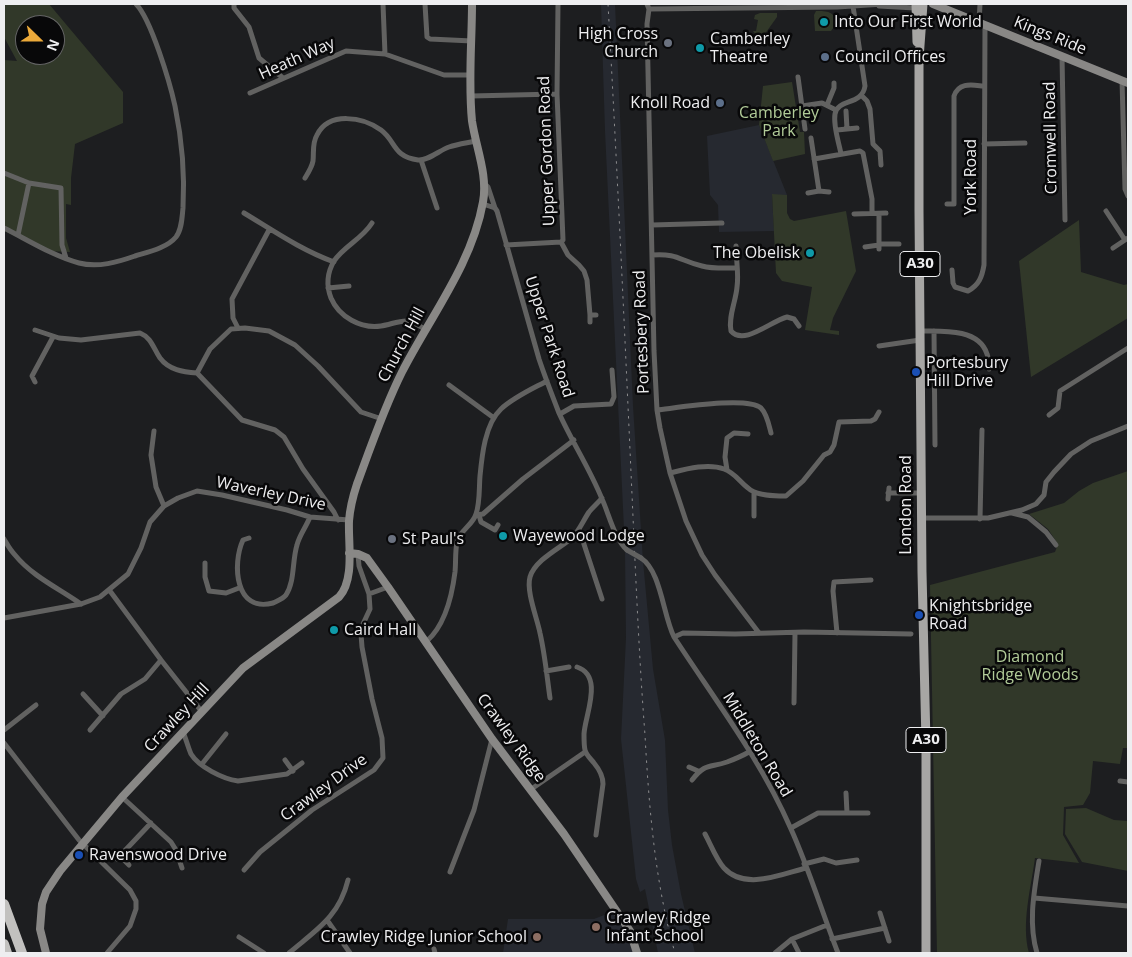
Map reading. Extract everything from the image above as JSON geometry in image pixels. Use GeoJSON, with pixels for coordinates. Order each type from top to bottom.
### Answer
{"type":"FeatureCollection","features":[{"type":"Feature","properties":{"kind":"highway"},"geometry":{"type":"LineString","coordinates":[[4,904],[22,953]]}},
{"type":"Feature","properties":{"kind":"highway"},"geometry":{"type":"LineString","coordinates":[[4,944],[7,953]]}},
{"type":"Feature","properties":{"kind":"main road","name":"London Road"},"geometry":{"type":"LineString","coordinates":[[919,6],[921,493],[926,743],[926,953]]}},
{"type":"Feature","properties":{"kind":"street"},"geometry":{"type":"LineString","coordinates":[[4,228],[66,258],[80,263],[91,264],[115,263],[162,246],[175,238],[181,225],[184,185],[184,158],[180,130],[171,91],[142,10],[136,4]]}},
{"type":"Feature","properties":{"kind":"street"},"geometry":{"type":"LineString","coordinates":[[383,4],[385,54]]}},
{"type":"Feature","properties":{"kind":"street"},"geometry":{"type":"LineString","coordinates":[[425,4],[427,37],[430,39],[472,41]]}},
{"type":"Feature","properties":{"kind":"street","name":"Upper Park Road"},"geometry":{"type":"LineString","coordinates":[[472,4],[471,96],[476,141],[485,184],[488,187],[495,208],[539,359],[560,414],[602,498],[617,535],[627,550],[641,558]]}},
{"type":"Feature","properties":{"kind":"street","name":"Upper Gordon Road"},"geometry":{"type":"LineString","coordinates":[[506,245],[561,242],[563,236],[556,94],[558,4]]}},
{"type":"Feature","properties":{"kind":"street"},"geometry":{"type":"LineString","coordinates":[[876,6],[884,4]]}},
{"type":"Feature","properties":{"kind":"street","name":"Kings Ride"},"geometry":{"type":"LineString","coordinates":[[919,6],[934,4],[1125,82]]}},
{"type":"Feature","properties":{"kind":"street","name":"York Road"},"geometry":{"type":"LineString","coordinates":[[952,270],[955,287],[968,291],[974,287],[983,272],[984,144],[980,4]]}},
{"type":"Feature","properties":{"kind":"street"},"geometry":{"type":"LineString","coordinates":[[234,6],[249,27],[259,58],[283,78]]}},
{"type":"Feature","properties":{"kind":"street"},"geometry":{"type":"LineString","coordinates":[[841,154],[834,117],[836,110],[862,96],[865,86],[853,6]]}},
{"type":"Feature","properties":{"kind":"street"},"geometry":{"type":"LineString","coordinates":[[648,7],[919,6]]}},
{"type":"Feature","properties":{"kind":"street","name":"Portesbery Road"},"geometry":{"type":"LineString","coordinates":[[648,7],[652,256],[657,410],[670,473],[686,521],[702,555],[759,633]]}},
{"type":"Feature","properties":{"kind":"street","name":"Heath Way"},"geometry":{"type":"LineString","coordinates":[[250,93],[346,51],[385,54],[444,76],[471,75]]}},
{"type":"Feature","properties":{"kind":"street","name":"Cromwell Road"},"geometry":{"type":"LineString","coordinates":[[1062,56],[1065,220]]}},
{"type":"Feature","properties":{"kind":"street"},"geometry":{"type":"LineString","coordinates":[[798,77],[805,129]]}},
{"type":"Feature","properties":{"kind":"street"},"geometry":{"type":"LineString","coordinates":[[1125,82],[1125,189],[1128,196]]}},
{"type":"Feature","properties":{"kind":"street"},"geometry":{"type":"LineString","coordinates":[[827,105],[834,88],[834,83]]}},
{"type":"Feature","properties":{"kind":"street"},"geometry":{"type":"LineString","coordinates":[[947,204],[954,204],[954,96],[959,88],[966,85],[983,86]]}},
{"type":"Feature","properties":{"kind":"street"},"geometry":{"type":"LineString","coordinates":[[471,96],[556,94]]}},
{"type":"Feature","properties":{"kind":"street"},"geometry":{"type":"LineString","coordinates":[[862,96],[867,101],[870,109],[873,144],[880,151],[881,165]]}},
{"type":"Feature","properties":{"kind":"street"},"geometry":{"type":"LineString","coordinates":[[802,106],[822,102],[836,110]]}},
{"type":"Feature","properties":{"kind":"street"},"geometry":{"type":"LineString","coordinates":[[846,112],[847,129]]}},
{"type":"Feature","properties":{"kind":"street"},"geometry":{"type":"LineString","coordinates":[[305,178],[313,162],[313,147],[316,135],[323,127],[335,119],[369,123],[387,135],[398,152],[421,160],[450,146],[476,141]]}},
{"type":"Feature","properties":{"kind":"street"},"geometry":{"type":"LineString","coordinates":[[837,130],[857,128]]}},
{"type":"Feature","properties":{"kind":"street"},"geometry":{"type":"LineString","coordinates":[[811,138],[819,191]]}},
{"type":"Feature","properties":{"kind":"street"},"geometry":{"type":"LineString","coordinates":[[984,144],[1025,143]]}},
{"type":"Feature","properties":{"kind":"street"},"geometry":{"type":"LineString","coordinates":[[814,159],[860,151],[864,156],[872,199],[872,213]]}},
{"type":"Feature","properties":{"kind":"street"},"geometry":{"type":"LineString","coordinates":[[421,160],[437,208]]}},
{"type":"Feature","properties":{"kind":"street"},"geometry":{"type":"LineString","coordinates":[[4,173],[29,183],[61,188],[62,245],[66,258]]}},
{"type":"Feature","properties":{"kind":"street"},"geometry":{"type":"LineString","coordinates":[[18,235],[29,183]]}},
{"type":"Feature","properties":{"kind":"street","name":"Church Hill"},"geometry":{"type":"LineString","coordinates":[[349,520],[357,485],[402,372],[463,261],[483,204],[485,184]]}},
{"type":"Feature","properties":{"kind":"street"},"geometry":{"type":"LineString","coordinates":[[808,193],[829,192]]}},
{"type":"Feature","properties":{"kind":"street"},"geometry":{"type":"LineString","coordinates":[[483,204],[495,208]]}},
{"type":"Feature","properties":{"kind":"street"},"geometry":{"type":"LineString","coordinates":[[1106,211],[1127,239],[1113,248]]}},
{"type":"Feature","properties":{"kind":"street"},"geometry":{"type":"LineString","coordinates":[[244,213],[304,250],[334,262]]}},
{"type":"Feature","properties":{"kind":"street"},"geometry":{"type":"LineString","coordinates":[[854,214],[886,213]]}},
{"type":"Feature","properties":{"kind":"street"},"geometry":{"type":"LineString","coordinates":[[879,214],[879,246]]}},
{"type":"Feature","properties":{"kind":"street"},"geometry":{"type":"LineString","coordinates":[[372,223],[363,235],[342,252],[334,262],[328,276],[328,288],[332,301],[347,319],[363,325],[379,327],[405,321],[425,329]]}},
{"type":"Feature","properties":{"kind":"street"},"geometry":{"type":"LineString","coordinates":[[652,225],[722,223]]}},
{"type":"Feature","properties":{"kind":"street"},"geometry":{"type":"LineString","coordinates":[[238,328],[233,318],[232,299],[269,230]]}},
{"type":"Feature","properties":{"kind":"street"},"geometry":{"type":"LineString","coordinates":[[561,242],[568,255],[584,271],[592,317]]}},
{"type":"Feature","properties":{"kind":"street"},"geometry":{"type":"LineString","coordinates":[[865,247],[899,244]]}},
{"type":"Feature","properties":{"kind":"street"},"geometry":{"type":"LineString","coordinates":[[54,253],[62,245]]}},
{"type":"Feature","properties":{"kind":"street"},"geometry":{"type":"LineString","coordinates":[[736,246],[738,285],[736,301],[730,319],[731,331],[734,335],[745,337],[787,316],[794,319],[799,326]]}},
{"type":"Feature","properties":{"kind":"street"},"geometry":{"type":"LineString","coordinates":[[652,256],[664,254],[702,266],[737,268]]}},
{"type":"Feature","properties":{"kind":"street"},"geometry":{"type":"LineString","coordinates":[[328,288],[346,287],[344,280]]}},
{"type":"Feature","properties":{"kind":"street"},"geometry":{"type":"LineString","coordinates":[[197,373],[210,349],[231,329],[269,331],[295,345],[318,366],[361,412],[382,420]]}},
{"type":"Feature","properties":{"kind":"street"},"geometry":{"type":"LineString","coordinates":[[35,330],[53,336],[81,340],[145,335],[151,341],[161,359],[180,372],[197,373],[242,420],[275,430],[284,437],[302,469],[338,520]]}},
{"type":"Feature","properties":{"kind":"street"},"geometry":{"type":"LineString","coordinates":[[879,346],[934,331],[954,332],[974,338],[982,345],[987,354],[989,369]]}},
{"type":"Feature","properties":{"kind":"street","name":"London Road"},"geometry":{"type":"LineString","coordinates":[[934,331],[935,445]]}},
{"type":"Feature","properties":{"kind":"street"},"geometry":{"type":"LineString","coordinates":[[35,382],[32,376],[53,336]]}},
{"type":"Feature","properties":{"kind":"street"},"geometry":{"type":"LineString","coordinates":[[1049,415],[1060,407],[1060,391],[1128,348]]}},
{"type":"Feature","properties":{"kind":"street"},"geometry":{"type":"LineString","coordinates":[[560,414],[574,406],[611,404],[614,397],[612,370]]}},
{"type":"Feature","properties":{"kind":"street"},"geometry":{"type":"LineString","coordinates":[[427,641],[436,632],[453,587],[459,535],[477,515],[486,442],[494,418],[500,409],[547,381]]}},
{"type":"Feature","properties":{"kind":"street"},"geometry":{"type":"LineString","coordinates":[[449,384],[494,418]]}},
{"type":"Feature","properties":{"kind":"street"},"geometry":{"type":"LineString","coordinates":[[657,410],[716,404],[742,403],[755,405],[762,409],[767,418],[771,433]]}},
{"type":"Feature","properties":{"kind":"street"},"geometry":{"type":"LineString","coordinates":[[670,473],[689,468],[712,467],[735,474],[748,489],[754,492],[786,496],[803,481],[824,455],[830,452],[834,444],[838,422],[871,421],[875,420],[879,412]]}},
{"type":"Feature","properties":{"kind":"street"},"geometry":{"type":"LineString","coordinates":[[922,518],[980,519],[1012,513],[1036,504],[1044,496],[1046,482],[1071,454],[1091,441],[1128,426]]}},
{"type":"Feature","properties":{"kind":"street"},"geometry":{"type":"LineString","coordinates":[[980,519],[982,430]]}},
{"type":"Feature","properties":{"kind":"street"},"geometry":{"type":"LineString","coordinates":[[154,431],[151,455],[156,487],[164,506]]}},
{"type":"Feature","properties":{"kind":"street"},"geometry":{"type":"LineString","coordinates":[[727,470],[725,457],[727,438],[734,433],[748,434]]}},
{"type":"Feature","properties":{"kind":"street"},"geometry":{"type":"LineString","coordinates":[[477,515],[483,514],[523,479],[574,440]]}},
{"type":"Feature","properties":{"kind":"street","name":"Waverley Drive"},"geometry":{"type":"LineString","coordinates":[[4,618],[81,604],[92,601],[110,591],[128,574],[141,548],[150,522],[164,506],[197,491],[222,495],[310,517],[349,520]]}},
{"type":"Feature","properties":{"kind":"street"},"geometry":{"type":"LineString","coordinates":[[754,492],[754,516]]}},
{"type":"Feature","properties":{"kind":"street"},"geometry":{"type":"LineString","coordinates":[[888,493],[921,493]]}},
{"type":"Feature","properties":{"kind":"street"},"geometry":{"type":"LineString","coordinates":[[550,698],[531,593],[530,577],[533,570],[554,550],[572,538],[602,498]]}},
{"type":"Feature","properties":{"kind":"street"},"geometry":{"type":"LineString","coordinates":[[1012,513],[1028,517],[1046,532],[1056,545]]}},
{"type":"Feature","properties":{"kind":"street"},"geometry":{"type":"LineString","coordinates":[[477,515],[481,522],[495,530],[498,525]]}},
{"type":"Feature","properties":{"kind":"street"},"geometry":{"type":"LineString","coordinates":[[249,538],[243,540],[239,549],[239,588],[249,600],[259,604],[278,601],[286,596],[295,562],[296,545],[310,517]]}},
{"type":"Feature","properties":{"kind":"street","name":"Crawley Hill"},"geometry":{"type":"LineString","coordinates":[[46,953],[40,929],[42,904],[46,892],[60,871],[122,797],[243,668],[345,591],[348,574],[349,520]]}},
{"type":"Feature","properties":{"kind":"street"},"geometry":{"type":"LineString","coordinates":[[579,529],[602,599]]}},
{"type":"Feature","properties":{"kind":"street"},"geometry":{"type":"LineString","coordinates":[[4,539],[14,555],[31,571],[81,604]]}},
{"type":"Feature","properties":{"kind":"street"},"geometry":{"type":"LineString","coordinates":[[349,553],[358,554]]}},
{"type":"Feature","properties":{"kind":"street","name":"Crawley Ridge"},"geometry":{"type":"LineString","coordinates":[[358,554],[367,558],[427,641],[492,738],[564,834],[630,931],[638,953]]}},
{"type":"Feature","properties":{"kind":"street","name":"Crawley Drive"},"geometry":{"type":"LineString","coordinates":[[244,870],[260,852],[312,810],[374,770],[383,758],[382,738],[362,647],[361,634],[363,624],[370,609],[369,594],[359,566],[358,554]]}},
{"type":"Feature","properties":{"kind":"street","name":"Middleton Road"},"geometry":{"type":"LineString","coordinates":[[641,558],[646,562],[654,575],[669,628],[749,752],[791,828],[838,953]]}},
{"type":"Feature","properties":{"kind":"street"},"geometry":{"type":"LineString","coordinates":[[205,563],[205,577],[209,591],[226,593],[239,588]]}},
{"type":"Feature","properties":{"kind":"street"},"geometry":{"type":"LineString","coordinates":[[837,633],[833,591],[834,582],[870,580]]}},
{"type":"Feature","properties":{"kind":"street"},"geometry":{"type":"LineString","coordinates":[[369,594],[388,587]]}},
{"type":"Feature","properties":{"kind":"street"},"geometry":{"type":"LineString","coordinates":[[110,591],[202,712]]}},
{"type":"Feature","properties":{"kind":"street"},"geometry":{"type":"LineString","coordinates":[[794,704],[795,632]]}},
{"type":"Feature","properties":{"kind":"street"},"geometry":{"type":"LineString","coordinates":[[674,637],[683,633],[911,634]]}},
{"type":"Feature","properties":{"kind":"street"},"geometry":{"type":"LineString","coordinates":[[90,730],[120,694],[145,680],[161,660]]}},
{"type":"Feature","properties":{"kind":"street"},"geometry":{"type":"LineString","coordinates":[[546,671],[570,667]]}},
{"type":"Feature","properties":{"kind":"street"},"geometry":{"type":"LineString","coordinates":[[577,667],[588,674],[591,682],[592,694],[585,722],[585,752],[595,763],[603,778],[603,791],[596,836]]}},
{"type":"Feature","properties":{"kind":"street"},"geometry":{"type":"LineString","coordinates":[[83,694],[103,716]]}},
{"type":"Feature","properties":{"kind":"street"},"geometry":{"type":"LineString","coordinates":[[4,730],[36,705]]}},
{"type":"Feature","properties":{"kind":"street"},"geometry":{"type":"LineString","coordinates":[[183,732],[192,756],[208,770],[224,778],[238,781],[287,774],[302,763]]}},
{"type":"Feature","properties":{"kind":"street"},"geometry":{"type":"LineString","coordinates":[[202,764],[226,734]]}},
{"type":"Feature","properties":{"kind":"street"},"geometry":{"type":"LineString","coordinates":[[450,872],[474,810],[492,738]]}},
{"type":"Feature","properties":{"kind":"street"},"geometry":{"type":"LineString","coordinates":[[4,743],[83,844],[130,890],[136,901],[136,909],[130,926],[107,953]]}},
{"type":"Feature","properties":{"kind":"street"},"geometry":{"type":"LineString","coordinates":[[530,790],[585,752]]}},
{"type":"Feature","properties":{"kind":"street"},"geometry":{"type":"LineString","coordinates":[[692,780],[698,772],[712,764],[724,763],[749,752]]}},
{"type":"Feature","properties":{"kind":"street"},"geometry":{"type":"LineString","coordinates":[[285,760],[293,771]]}},
{"type":"Feature","properties":{"kind":"street"},"geometry":{"type":"LineString","coordinates":[[689,767],[698,772]]}},
{"type":"Feature","properties":{"kind":"street"},"geometry":{"type":"LineString","coordinates":[[1120,781],[1128,782]]}},
{"type":"Feature","properties":{"kind":"street"},"geometry":{"type":"LineString","coordinates":[[846,793],[847,813]]}},
{"type":"Feature","properties":{"kind":"street"},"geometry":{"type":"LineString","coordinates":[[122,797],[170,842],[176,850],[182,868]]}},
{"type":"Feature","properties":{"kind":"street"},"geometry":{"type":"LineString","coordinates":[[791,828],[818,813],[868,813]]}},
{"type":"Feature","properties":{"kind":"street"},"geometry":{"type":"LineString","coordinates":[[129,865],[119,857],[151,823]]}},
{"type":"Feature","properties":{"kind":"street"},"geometry":{"type":"LineString","coordinates":[[597,828],[604,830]]}},
{"type":"Feature","properties":{"kind":"street"},"geometry":{"type":"LineString","coordinates":[[705,834],[725,869],[750,880],[759,880],[824,859],[836,862],[857,860]]}},
{"type":"Feature","properties":{"kind":"street"},"geometry":{"type":"LineString","coordinates":[[1037,953],[1032,928],[1039,861]]}},
{"type":"Feature","properties":{"kind":"street"},"geometry":{"type":"LineString","coordinates":[[289,953],[327,920],[342,900],[348,880]]}},
{"type":"Feature","properties":{"kind":"street"},"geometry":{"type":"LineString","coordinates":[[1034,898],[1128,906]]}},
{"type":"Feature","properties":{"kind":"street"},"geometry":{"type":"LineString","coordinates":[[880,913],[889,941]]}},
{"type":"Feature","properties":{"kind":"street"},"geometry":{"type":"LineString","coordinates":[[327,920],[350,953]]}},
{"type":"Feature","properties":{"kind":"street"},"geometry":{"type":"LineString","coordinates":[[775,953],[792,940],[827,925]]}},
{"type":"Feature","properties":{"kind":"street"},"geometry":{"type":"LineString","coordinates":[[832,939],[885,928]]}},
{"type":"Feature","properties":{"kind":"street"},"geometry":{"type":"LineString","coordinates":[[239,937],[264,953]]}},
{"type":"Feature","properties":{"kind":"street"},"geometry":{"type":"LineString","coordinates":[[792,940],[798,953]]}},
{"type":"Feature","properties":{"kind":"shaded area"},"geometry":{"type":"Polygon","coordinates":[[[601,4],[615,4],[633,406],[643,561],[653,669],[665,740],[668,810],[672,845],[695,953],[658,953],[645,889],[640,892],[636,879],[621,739],[626,638],[625,550],[605,131],[601,4]]]}},
{"type":"Feature","properties":{"kind":"shaded area"},"geometry":{"type":"Polygon","coordinates":[[[759,125],[787,195],[772,195],[774,231],[719,232],[718,205],[710,195],[707,136],[759,125]]]}},
{"type":"Feature","properties":{"kind":"shaded area"},"geometry":{"type":"Polygon","coordinates":[[[612,912],[628,934],[635,953],[503,953],[508,919],[594,919],[612,912]]]}},
{"type":"Feature","properties":{"kind":"green space"},"geometry":{"type":"Polygon","coordinates":[[[4,4],[49,4],[58,15],[15,15],[15,57],[4,37],[4,4]]]}},
{"type":"Feature","properties":{"kind":"green space"},"geometry":{"type":"Polygon","coordinates":[[[816,11],[827,12],[834,16],[836,24],[831,31],[815,31],[814,15],[816,11]]]}},
{"type":"Feature","properties":{"kind":"green space"},"geometry":{"type":"Polygon","coordinates":[[[760,13],[777,13],[777,17],[762,38],[758,38],[753,31],[756,31],[758,20],[754,19],[755,15],[760,13]]]}},
{"type":"Feature","properties":{"kind":"green space"},"geometry":{"type":"Polygon","coordinates":[[[65,23],[123,92],[123,123],[75,144],[71,178],[71,205],[66,204],[66,238],[70,252],[46,251],[4,231],[4,60],[15,61],[15,65],[65,65],[65,23]]]}},
{"type":"Feature","properties":{"kind":"green space","name":"Camberley Park"},"geometry":{"type":"Polygon","coordinates":[[[792,82],[800,132],[804,132],[805,154],[773,161],[759,125],[763,86],[792,82]]]}},
{"type":"Feature","properties":{"kind":"green space"},"geometry":{"type":"Polygon","coordinates":[[[772,194],[787,195],[787,213],[790,219],[794,221],[846,211],[856,271],[833,318],[830,330],[839,331],[839,335],[805,330],[812,287],[782,281],[776,273],[772,194]]]}},
{"type":"Feature","properties":{"kind":"green space"},"geometry":{"type":"Polygon","coordinates":[[[1079,220],[1081,272],[1124,285],[1128,284],[1128,318],[1031,377],[1019,261],[1079,220]]]}},
{"type":"Feature","properties":{"kind":"green space","name":"Diamond Ridge Woods"},"geometry":{"type":"Polygon","coordinates":[[[1128,471],[1128,748],[1123,748],[1120,764],[1093,761],[1090,793],[1083,805],[1064,807],[1063,835],[1079,863],[1035,858],[1026,918],[1029,953],[937,953],[930,585],[1055,552],[1058,544],[1048,529],[1029,514],[1064,503],[1093,483],[1128,471]]]}},
{"type":"Feature","properties":{"kind":"green space"},"geometry":{"type":"Polygon","coordinates":[[[1086,808],[1114,820],[1128,821],[1128,871],[1082,862],[1065,834],[1066,809],[1086,808]]]}},
{"type":"Feature","properties":{"kind":"railway"},"geometry":{"type":"LineString","coordinates":[[608,4],[637,613],[649,790],[662,900],[675,953]]}},
{"type":"Feature","properties":{"kind":"place","name":"Into Our First World"},"geometry":{"type":"Point","coordinates":[824,22]}},
{"type":"Feature","properties":{"kind":"place","name":"High Cross Church"},"geometry":{"type":"Point","coordinates":[668,43]}},
{"type":"Feature","properties":{"kind":"place","name":"Camberley Theatre"},"geometry":{"type":"Point","coordinates":[700,48]}},
{"type":"Feature","properties":{"kind":"place","name":"Council Offices"},"geometry":{"type":"Point","coordinates":[825,57]}},
{"type":"Feature","properties":{"kind":"place","name":"Knoll Road"},"geometry":{"type":"Point","coordinates":[720,103]}},
{"type":"Feature","properties":{"kind":"place","name":"The Obelisk"},"geometry":{"type":"Point","coordinates":[810,253]}},
{"type":"Feature","properties":{"kind":"place","name":"Portesbury Hill Drive"},"geometry":{"type":"Point","coordinates":[916,372]}},
{"type":"Feature","properties":{"kind":"place","name":"Wayewood Lodge"},"geometry":{"type":"Point","coordinates":[503,536]}},
{"type":"Feature","properties":{"kind":"place","name":"St Paul's"},"geometry":{"type":"Point","coordinates":[392,539]}},
{"type":"Feature","properties":{"kind":"place","name":"Knightsbridge Road"},"geometry":{"type":"Point","coordinates":[919,615]}},
{"type":"Feature","properties":{"kind":"place","name":"Caird Hall"},"geometry":{"type":"Point","coordinates":[334,630]}},
{"type":"Feature","properties":{"kind":"place","name":"Ravenswood Drive"},"geometry":{"type":"Point","coordinates":[79,855]}},
{"type":"Feature","properties":{"kind":"place","name":"Crawley Ridge Infant School"},"geometry":{"type":"Point","coordinates":[596,927]}},
{"type":"Feature","properties":{"kind":"place","name":"Crawley Ridge Junior School"},"geometry":{"type":"Point","coordinates":[537,937]}}]}
